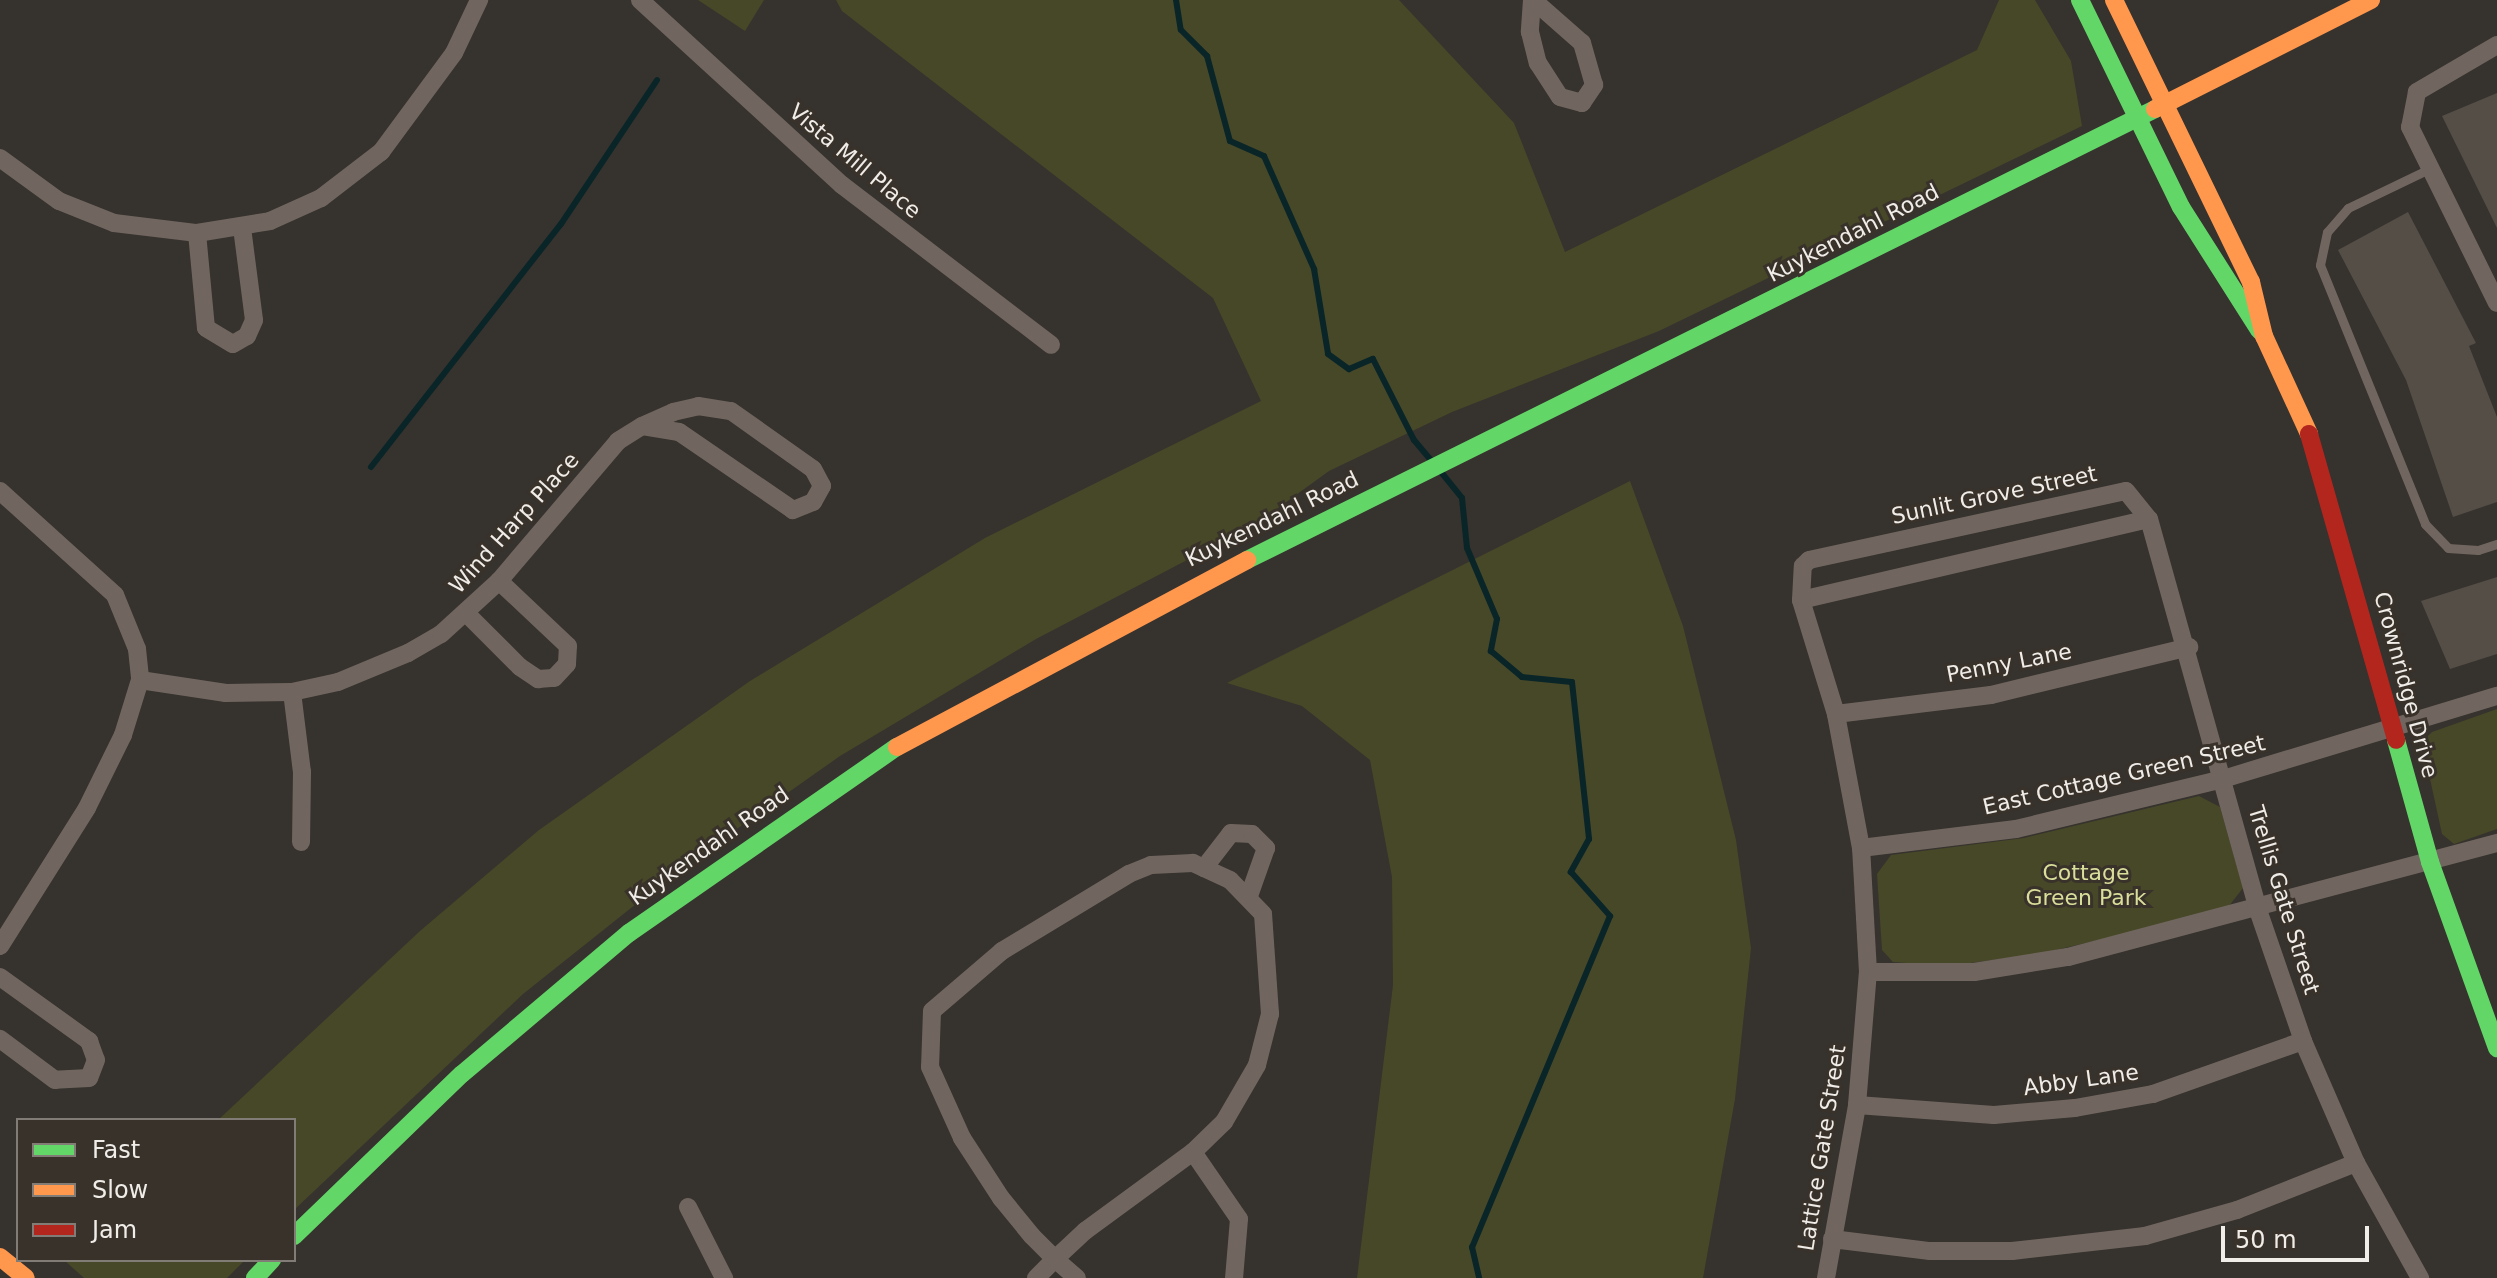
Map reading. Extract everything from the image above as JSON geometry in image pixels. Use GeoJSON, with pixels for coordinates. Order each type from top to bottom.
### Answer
{"type":"FeatureCollection","features":[{"type":"Feature","properties":{"kind":"main road","name":"Crownridge Drive"},"geometry":{"type":"LineString","coordinates":[[2080,0],[2136,117],[2223,280],[2264,336]]}},
{"type":"Feature","properties":{"kind":"main road","name":"Crownridge Drive"},"geometry":{"type":"LineString","coordinates":[[2114,0],[2251,282],[2264,336],[2322,470],[2430,862],[2497,1048]]}},
{"type":"Feature","properties":{"kind":"main road","name":"Kuykendahl Road"},"geometry":{"type":"LineString","coordinates":[[296,1234],[462,1074],[629,933],[766,833],[1021,674],[1366,499],[1500,438],[2371,0]]}},
{"type":"Feature","properties":{"kind":"main road"},"geometry":{"type":"LineString","coordinates":[[0,1257],[26,1278]]}},
{"type":"Feature","properties":{"kind":"main road"},"geometry":{"type":"LineString","coordinates":[[255,1278],[270,1262]]}},
{"type":"Feature","properties":{"kind":"street"},"geometry":{"type":"LineString","coordinates":[[0,158],[84,213],[143,230],[197,233],[242,228],[321,198],[381,152],[454,53],[479,0]]}},
{"type":"Feature","properties":{"kind":"street","name":"Vista Mill Place"},"geometry":{"type":"LineString","coordinates":[[640,0],[842,185],[1051,345]]}},
{"type":"Feature","properties":{"kind":"street"},"geometry":{"type":"LineString","coordinates":[[1533,0],[1582,43],[1594,85],[1582,103],[1560,97],[1538,63],[1530,32],[1533,0]]}},
{"type":"Feature","properties":{"kind":"street"},"geometry":{"type":"LineString","coordinates":[[2497,45],[2417,92],[2410,127],[2497,303]]}},
{"type":"Feature","properties":{"kind":"street"},"geometry":{"type":"LineString","coordinates":[[197,233],[206,328],[233,344],[247,336],[254,320],[242,228]]}},
{"type":"Feature","properties":{"kind":"street","name":"Wind Harp Place"},"geometry":{"type":"LineString","coordinates":[[140,680],[226,693],[292,692],[375,670],[441,634],[466,613],[499,581],[618,441],[642,426],[698,406],[731,411],[813,469],[822,486],[813,502],[793,510],[679,432],[642,426]]}},
{"type":"Feature","properties":{"kind":"street"},"geometry":{"type":"LineString","coordinates":[[0,491],[115,595],[137,649],[140,680],[123,735],[87,808],[0,946]]}},
{"type":"Feature","properties":{"kind":"street","name":"Sunlit Grove Street"},"geometry":{"type":"LineString","coordinates":[[1801,600],[1798,580],[1809,560],[2126,491],[2149,519]]}},
{"type":"Feature","properties":{"kind":"street"},"geometry":{"type":"LineString","coordinates":[[1801,600],[2149,519]]}},
{"type":"Feature","properties":{"kind":"street","name":"Trellis Gate Street"},"geometry":{"type":"LineString","coordinates":[[2149,519],[2189,647],[2258,910],[2303,1041],[2356,1163],[2420,1278]]}},
{"type":"Feature","properties":{"kind":"street"},"geometry":{"type":"LineString","coordinates":[[466,613],[520,667],[538,679],[554,678],[567,664],[568,646],[499,581]]}},
{"type":"Feature","properties":{"kind":"street","name":"Lattice Gate Street"},"geometry":{"type":"LineString","coordinates":[[1801,600],[1836,714],[1861,848],[1868,972],[1857,1105],[1826,1278]]}},
{"type":"Feature","properties":{"kind":"street","name":"Penny Lane"},"geometry":{"type":"LineString","coordinates":[[1836,714],[1991,695],[2189,647]]}},
{"type":"Feature","properties":{"kind":"street"},"geometry":{"type":"LineString","coordinates":[[292,692],[302,772],[301,842]]}},
{"type":"Feature","properties":{"kind":"street","name":"East Cottage Green Street"},"geometry":{"type":"LineString","coordinates":[[1861,848],[2016,829],[2223,779],[2497,696]]}},
{"type":"Feature","properties":{"kind":"street"},"geometry":{"type":"LineString","coordinates":[[1204,868],[1231,833],[1252,834],[1266,848],[1249,896]]}},
{"type":"Feature","properties":{"kind":"street"},"geometry":{"type":"LineString","coordinates":[[1868,972],[2020,966],[2258,910],[2497,843]]}},
{"type":"Feature","properties":{"kind":"street"},"geometry":{"type":"LineString","coordinates":[[1036,1278],[1055,1259],[1193,1152],[1236,1104],[1257,1065],[1270,1014],[1268,936],[1249,896],[1204,868],[1151,865],[1129,874],[964,979],[932,1011],[930,1067],[962,1138],[1001,1198],[1055,1259],[1077,1278]]}},
{"type":"Feature","properties":{"kind":"street"},"geometry":{"type":"LineString","coordinates":[[0,977],[89,1041],[96,1060],[89,1078],[55,1080],[0,1039]]}},
{"type":"Feature","properties":{"kind":"street","name":"Abby Lane"},"geometry":{"type":"LineString","coordinates":[[1857,1105],[1994,1115],[2075,1108],[2153,1094],[2303,1041]]}},
{"type":"Feature","properties":{"kind":"street"},"geometry":{"type":"LineString","coordinates":[[1193,1152],[1239,1219],[1234,1278]]}},
{"type":"Feature","properties":{"kind":"street"},"geometry":{"type":"LineString","coordinates":[[1832,1239],[1930,1251],[2012,1251],[2145,1236],[2237,1210],[2356,1163]]}},
{"type":"Feature","properties":{"kind":"street"},"geometry":{"type":"LineString","coordinates":[[688,1207],[724,1278]]}},
{"type":"Feature","properties":{"kind":"lane"},"geometry":{"type":"LineString","coordinates":[[2429,169],[2348,208],[2327,232],[2320,265],[2425,524],[2448,548],[2478,550],[2497,544]]}},
{"type":"Feature","properties":{"kind":"green space"},"geometry":{"type":"Polygon","coordinates":[[[698,0],[764,0],[745,31],[698,0]]]}},
{"type":"Feature","properties":{"kind":"green space"},"geometry":{"type":"Polygon","coordinates":[[[836,0],[1399,0],[1514,123],[1565,252],[1977,50],[1999,0],[2035,0],[2071,61],[2082,126],[1659,331],[1452,412],[1329,471],[1256,524],[1036,639],[840,756],[680,869],[523,994],[296,1208],[296,1118],[220,1118],[420,931],[539,830],[750,681],[985,538],[1261,401],[1213,298],[842,11],[836,0]]]}},
{"type":"Feature","properties":{"kind":"green space"},"geometry":{"type":"Polygon","coordinates":[[[1630,481],[1683,626],[1736,840],[1751,948],[1735,1099],[1703,1278],[1357,1278],[1393,985],[1392,877],[1370,760],[1302,706],[1227,683],[1630,481]]]}},
{"type":"Feature","properties":{"kind":"green space"},"geometry":{"type":"Polygon","coordinates":[[[2497,709],[2497,829],[2454,844],[2442,834],[2422,742],[2432,732],[2497,709]]]}},
{"type":"Feature","properties":{"kind":"green space","name":"Cottage Green Park"},"geometry":{"type":"Polygon","coordinates":[[[2199,796],[2220,807],[2243,888],[2225,911],[2038,954],[1948,966],[1893,962],[1882,950],[1877,874],[1891,855],[2024,838],[2199,796]]]}},
{"type":"Feature","properties":{"kind":"green space"},"geometry":{"type":"Polygon","coordinates":[[[66,1262],[243,1262],[227,1278],[84,1278],[66,1262]]]}},
{"type":"Feature","properties":{"kind":"building"},"geometry":{"type":"Polygon","coordinates":[[[2497,93],[2497,228],[2442,116],[2497,93]]]}},
{"type":"Feature","properties":{"kind":"building"},"geometry":{"type":"Polygon","coordinates":[[[2408,212],[2476,343],[2469,346],[2497,417],[2497,502],[2453,517],[2406,380],[2338,250],[2408,212]]]}},
{"type":"Feature","properties":{"kind":"building"},"geometry":{"type":"Polygon","coordinates":[[[2497,577],[2497,654],[2450,669],[2421,601],[2497,577]]]}},
{"type":"Feature","properties":{"kind":"waterway"},"geometry":{"type":"LineString","coordinates":[[1176,0],[1181,30],[1207,56],[1230,141],[1264,156],[1314,269],[1328,354],[1349,369],[1373,359],[1414,440],[1434,464]]}},
{"type":"Feature","properties":{"kind":"waterway"},"geometry":{"type":"LineString","coordinates":[[371,467],[561,224],[657,80]]}},
{"type":"Feature","properties":{"kind":"waterway"},"geometry":{"type":"LineString","coordinates":[[1441,472],[1462,498],[1467,548],[1497,619],[1491,651],[1522,677],[1572,682],[1589,839],[1571,872],[1610,916],[1472,1247],[1479,1278]]}},
{"type":"Feature","properties":{"kind":"traffic: fast"},"geometry":{"type":"LineString","coordinates":[[2080,0],[2181,207],[2259,330]]}},
{"type":"Feature","properties":{"kind":"traffic: fast"},"geometry":{"type":"LineString","coordinates":[[1247,560],[2155,109]]}},
{"type":"Feature","properties":{"kind":"traffic: fast"},"geometry":{"type":"LineString","coordinates":[[2396,740],[2430,862],[2497,1048]]}},
{"type":"Feature","properties":{"kind":"traffic: fast"},"geometry":{"type":"LineString","coordinates":[[296,1234],[462,1074],[629,933],[897,747]]}},
{"type":"Feature","properties":{"kind":"traffic: fast"},"geometry":{"type":"LineString","coordinates":[[255,1278],[270,1262]]}},
{"type":"Feature","properties":{"kind":"traffic: slow"},"geometry":{"type":"LineString","coordinates":[[2114,0],[2251,282],[2264,336],[2309,434]]}},
{"type":"Feature","properties":{"kind":"traffic: slow"},"geometry":{"type":"LineString","coordinates":[[2155,109],[2371,0]]}},
{"type":"Feature","properties":{"kind":"traffic: slow"},"geometry":{"type":"LineString","coordinates":[[897,747],[1247,560]]}},
{"type":"Feature","properties":{"kind":"traffic: slow"},"geometry":{"type":"LineString","coordinates":[[0,1257],[26,1278]]}},
{"type":"Feature","properties":{"kind":"traffic: jam"},"geometry":{"type":"LineString","coordinates":[[2309,434],[2396,740]]}}]}
